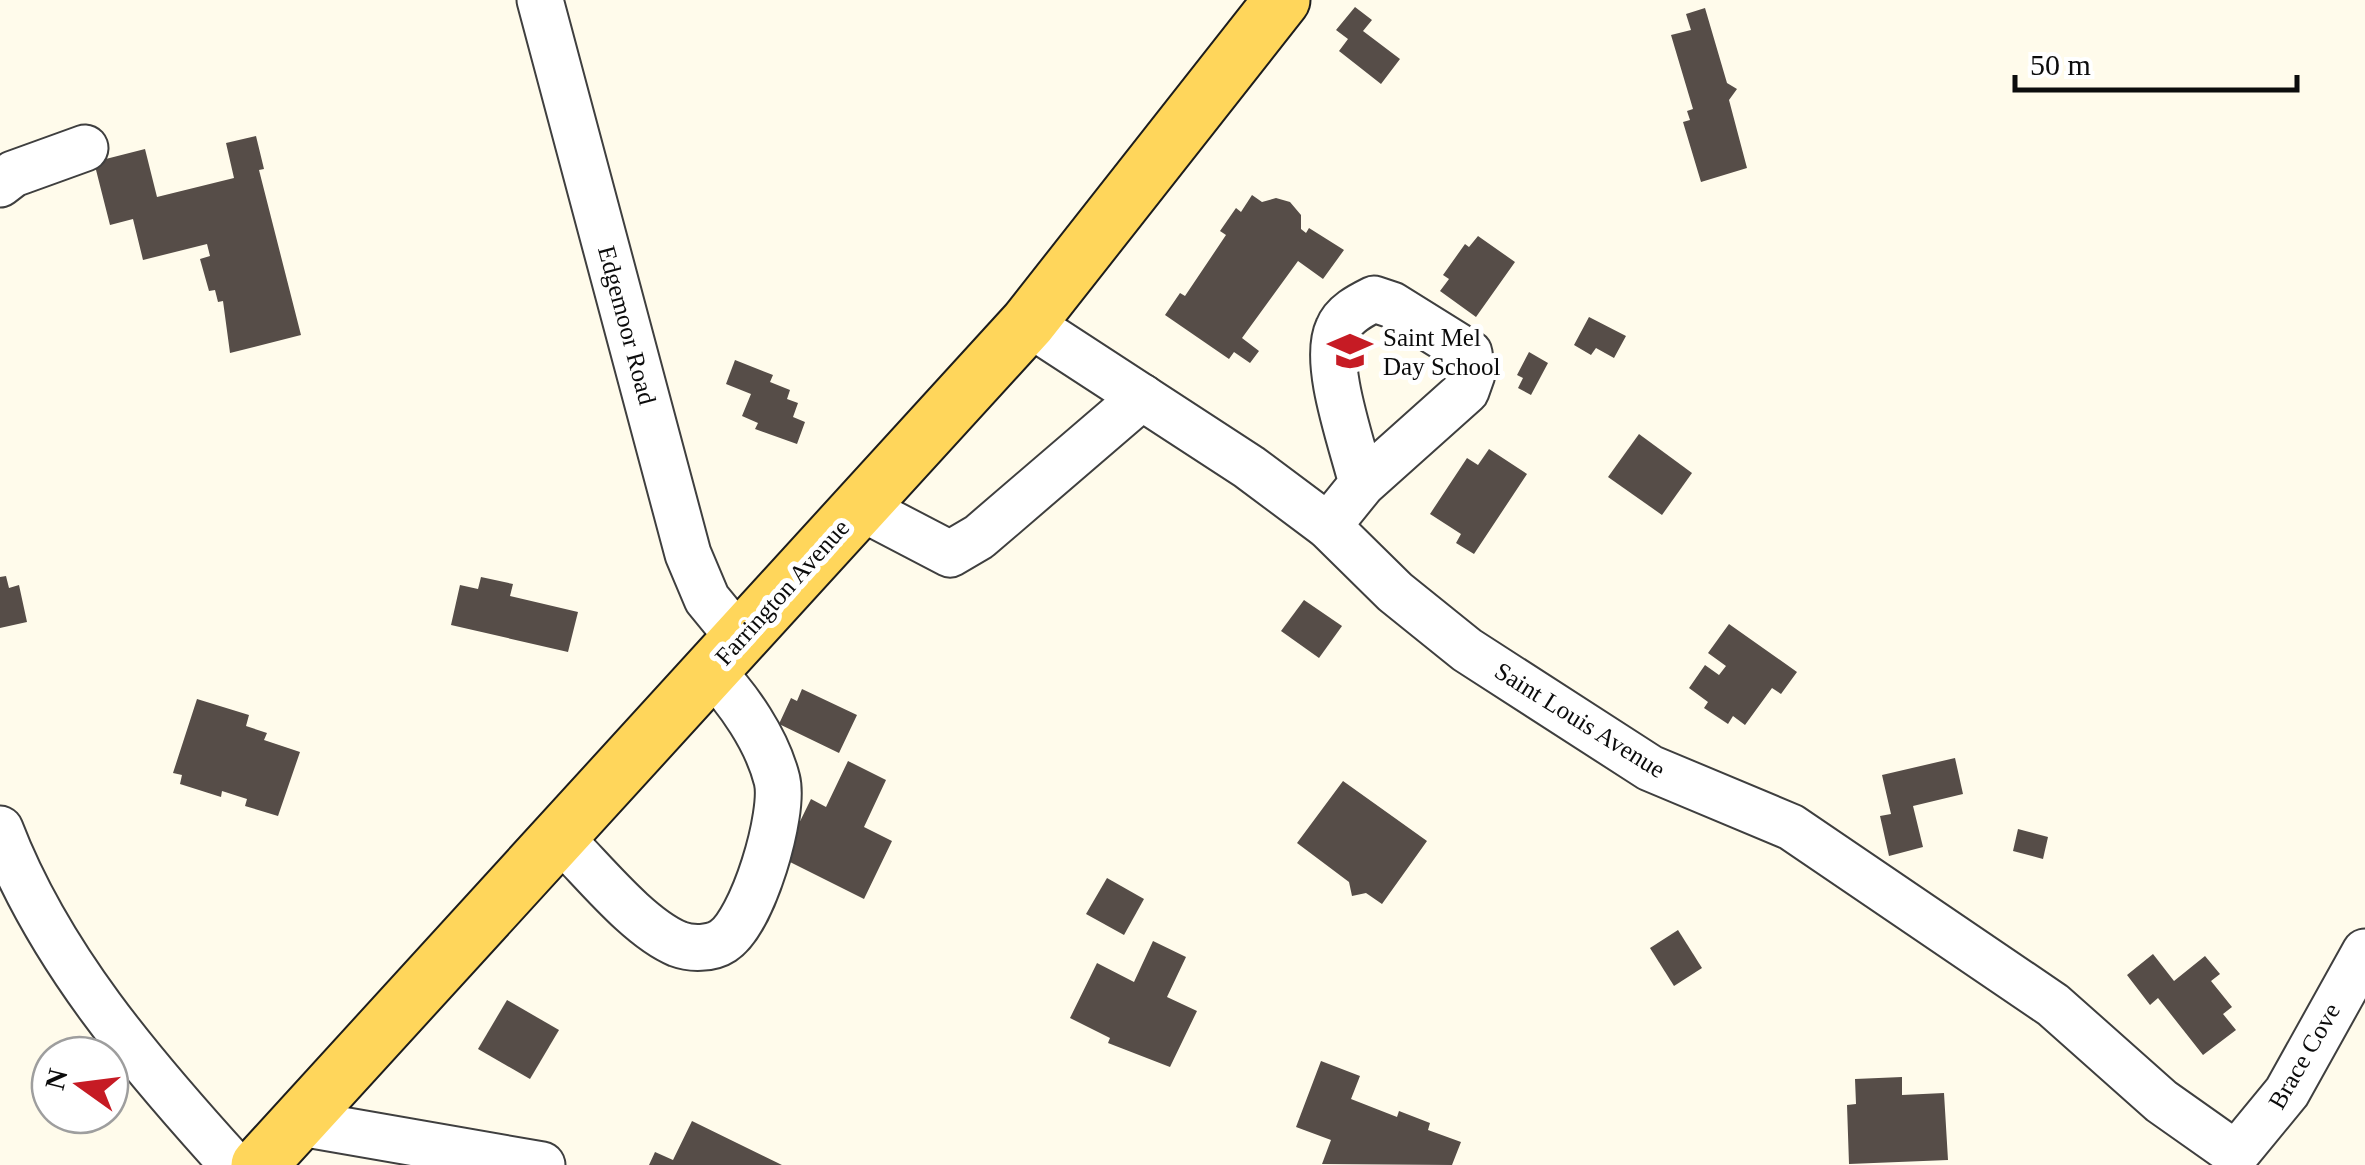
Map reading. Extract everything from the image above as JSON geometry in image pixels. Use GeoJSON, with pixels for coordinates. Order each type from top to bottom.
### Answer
{"type":"FeatureCollection","features":[{"type":"Feature","properties":{"kind":"main road","name":"Farrington Avenue"},"geometry":{"type":"LineString","coordinates":[[259,1165],[1028,323],[1282,0]]}},
{"type":"Feature","properties":{"kind":"street","name":"Edgemoor Road"},"geometry":{"type":"LineString","coordinates":[[540,0],[688,554],[708,600],[737,697],[777,778],[780,810],[750,903],[723,941],[704,948],[679,944],[645,922],[560,837]]}},
{"type":"Feature","properties":{"kind":"street"},"geometry":{"type":"LineString","coordinates":[[0,184],[13,174],[85,148]]}},
{"type":"Feature","properties":{"kind":"street","name":"Saint Louis Avenue"},"geometry":{"type":"LineString","coordinates":[[1028,323],[1328,526],[1395,592],[1467,650],[1650,768],[1791,827],[2053,1005],[2161,1101],[2237,1160]]}},
{"type":"Feature","properties":{"kind":"street"},"geometry":{"type":"LineString","coordinates":[[860,506],[950,554],[979,537],[1142,397]]}},
{"type":"Feature","properties":{"kind":"street"},"geometry":{"type":"LineString","coordinates":[[1328,526],[1362,484]]}},
{"type":"Feature","properties":{"kind":"street"},"geometry":{"type":"LineString","coordinates":[[0,829],[43,921],[92,994],[175,1101],[233,1165]]}},
{"type":"Feature","properties":{"kind":"street","name":"Brace Cove"},"geometry":{"type":"LineString","coordinates":[[2237,1160],[2287,1092],[2365,952]]}},
{"type":"Feature","properties":{"kind":"street"},"geometry":{"type":"LineString","coordinates":[[300,1123],[542,1165]]}},
{"type":"Feature","properties":{"kind":"building"},"geometry":{"type":"Polygon","coordinates":[[[1355,7],[1372,20],[1363,31],[1400,59],[1381,84],[1339,51],[1348,39],[1336,30],[1355,7]]]}},
{"type":"Feature","properties":{"kind":"building"},"geometry":{"type":"Polygon","coordinates":[[[1705,8],[1727,83],[1737,89],[1729,100],[1747,168],[1701,182],[1683,122],[1690,120],[1687,111],[1693,109],[1671,35],[1691,30],[1686,14],[1705,8]]]}},
{"type":"Feature","properties":{"kind":"building"},"geometry":{"type":"Polygon","coordinates":[[[256,136],[264,169],[259,170],[301,335],[230,353],[223,301],[218,302],[215,290],[209,291],[200,259],[210,256],[207,244],[143,260],[133,219],[110,225],[94,162],[145,149],[157,197],[234,178],[226,143],[256,136]]]}},
{"type":"Feature","properties":{"kind":"building"},"geometry":{"type":"Polygon","coordinates":[[[1252,195],[1262,202],[1276,198],[1290,202],[1301,215],[1301,229],[1306,233],[1309,228],[1344,250],[1323,279],[1298,261],[1242,338],[1259,351],[1250,363],[1234,352],[1229,359],[1165,315],[1180,293],[1185,296],[1226,235],[1220,231],[1236,208],[1241,212],[1252,195]]]}},
{"type":"Feature","properties":{"kind":"building"},"geometry":{"type":"Polygon","coordinates":[[[1478,236],[1515,262],[1476,317],[1440,291],[1449,279],[1443,275],[1465,244],[1469,247],[1478,236]]]}},
{"type":"Feature","properties":{"kind":"building"},"geometry":{"type":"Polygon","coordinates":[[[1589,317],[1626,336],[1614,358],[1596,348],[1591,355],[1574,345],[1589,317]]]}},
{"type":"Feature","properties":{"kind":"building"},"geometry":{"type":"Polygon","coordinates":[[[1529,352],[1548,363],[1531,395],[1518,388],[1523,378],[1517,375],[1529,352]]]}},
{"type":"Feature","properties":{"kind":"building"},"geometry":{"type":"Polygon","coordinates":[[[735,360],[773,375],[770,382],[790,390],[787,399],[798,403],[793,417],[805,422],[797,444],[755,429],[758,423],[742,416],[751,394],[726,384],[735,360]]]}},
{"type":"Feature","properties":{"kind":"building"},"geometry":{"type":"Polygon","coordinates":[[[1639,434],[1692,473],[1662,515],[1608,477],[1639,434]]]}},
{"type":"Feature","properties":{"kind":"building"},"geometry":{"type":"Polygon","coordinates":[[[1489,449],[1527,474],[1474,554],[1456,543],[1461,534],[1430,514],[1467,458],[1478,465],[1489,449]]]}},
{"type":"Feature","properties":{"kind":"building"},"geometry":{"type":"Polygon","coordinates":[[[6,576],[9,588],[19,585],[27,622],[0,628],[0,577],[6,576]]]}},
{"type":"Feature","properties":{"kind":"building"},"geometry":{"type":"Polygon","coordinates":[[[481,577],[513,584],[510,596],[578,612],[568,652],[451,625],[460,585],[478,589],[481,577]]]}},
{"type":"Feature","properties":{"kind":"building"},"geometry":{"type":"Polygon","coordinates":[[[1304,600],[1342,626],[1319,658],[1281,631],[1304,600]]]}},
{"type":"Feature","properties":{"kind":"building"},"geometry":{"type":"Polygon","coordinates":[[[1729,624],[1797,672],[1781,694],[1772,688],[1745,725],[1733,716],[1728,724],[1704,708],[1708,702],[1689,688],[1705,665],[1719,675],[1726,666],[1708,653],[1729,624]]]}},
{"type":"Feature","properties":{"kind":"building"},"geometry":{"type":"Polygon","coordinates":[[[802,689],[857,715],[839,753],[779,724],[791,698],[797,701],[802,689]]]}},
{"type":"Feature","properties":{"kind":"building"},"geometry":{"type":"Polygon","coordinates":[[[197,699],[249,715],[246,726],[267,733],[264,740],[300,752],[278,816],[245,806],[247,799],[222,791],[221,797],[180,784],[182,775],[173,773],[197,699]]]}},
{"type":"Feature","properties":{"kind":"building"},"geometry":{"type":"Polygon","coordinates":[[[1955,758],[1963,794],[1913,806],[1923,847],[1889,856],[1880,816],[1891,814],[1882,775],[1955,758]]]}},
{"type":"Feature","properties":{"kind":"building"},"geometry":{"type":"Polygon","coordinates":[[[848,761],[886,780],[864,827],[892,841],[864,899],[782,858],[811,799],[826,807],[848,761]]]}},
{"type":"Feature","properties":{"kind":"building"},"geometry":{"type":"Polygon","coordinates":[[[1343,781],[1427,841],[1382,904],[1366,893],[1352,896],[1349,882],[1297,843],[1343,781]]]}},
{"type":"Feature","properties":{"kind":"building"},"geometry":{"type":"Polygon","coordinates":[[[2018,829],[2048,837],[2043,859],[2013,851],[2018,829]]]}},
{"type":"Feature","properties":{"kind":"building"},"geometry":{"type":"Polygon","coordinates":[[[1107,878],[1144,899],[1124,935],[1086,914],[1107,878]]]}},
{"type":"Feature","properties":{"kind":"building"},"geometry":{"type":"Polygon","coordinates":[[[1678,930],[1702,968],[1674,986],[1650,948],[1678,930]]]}},
{"type":"Feature","properties":{"kind":"building"},"geometry":{"type":"Polygon","coordinates":[[[1153,941],[1186,957],[1167,997],[1197,1011],[1170,1067],[1108,1043],[1110,1038],[1070,1018],[1097,963],[1134,982],[1153,941]]]}},
{"type":"Feature","properties":{"kind":"building"},"geometry":{"type":"Polygon","coordinates":[[[2153,954],[2174,981],[2205,956],[2220,974],[2211,981],[2232,1007],[2223,1014],[2236,1030],[2203,1055],[2158,998],[2150,1005],[2127,975],[2153,954]]]}},
{"type":"Feature","properties":{"kind":"building"},"geometry":{"type":"Polygon","coordinates":[[[507,1000],[559,1030],[530,1079],[478,1049],[507,1000]]]}},
{"type":"Feature","properties":{"kind":"building"},"geometry":{"type":"Polygon","coordinates":[[[1321,1061],[1360,1076],[1351,1099],[1397,1117],[1399,1111],[1430,1123],[1428,1130],[1461,1142],[1452,1165],[1322,1164],[1331,1140],[1296,1127],[1321,1061]]]}},
{"type":"Feature","properties":{"kind":"building"},"geometry":{"type":"Polygon","coordinates":[[[1902,1077],[1902,1095],[1944,1093],[1948,1160],[1849,1164],[1847,1105],[1856,1104],[1855,1079],[1902,1077]]]}},
{"type":"Feature","properties":{"kind":"building"},"geometry":{"type":"Polygon","coordinates":[[[692,1121],[782,1165],[649,1165],[655,1152],[673,1160],[692,1121]]]}},
{"type":"Feature","properties":{"kind":"place","name":"Saint Mel Day School"},"geometry":{"type":"Point","coordinates":[1350,351]}}]}
